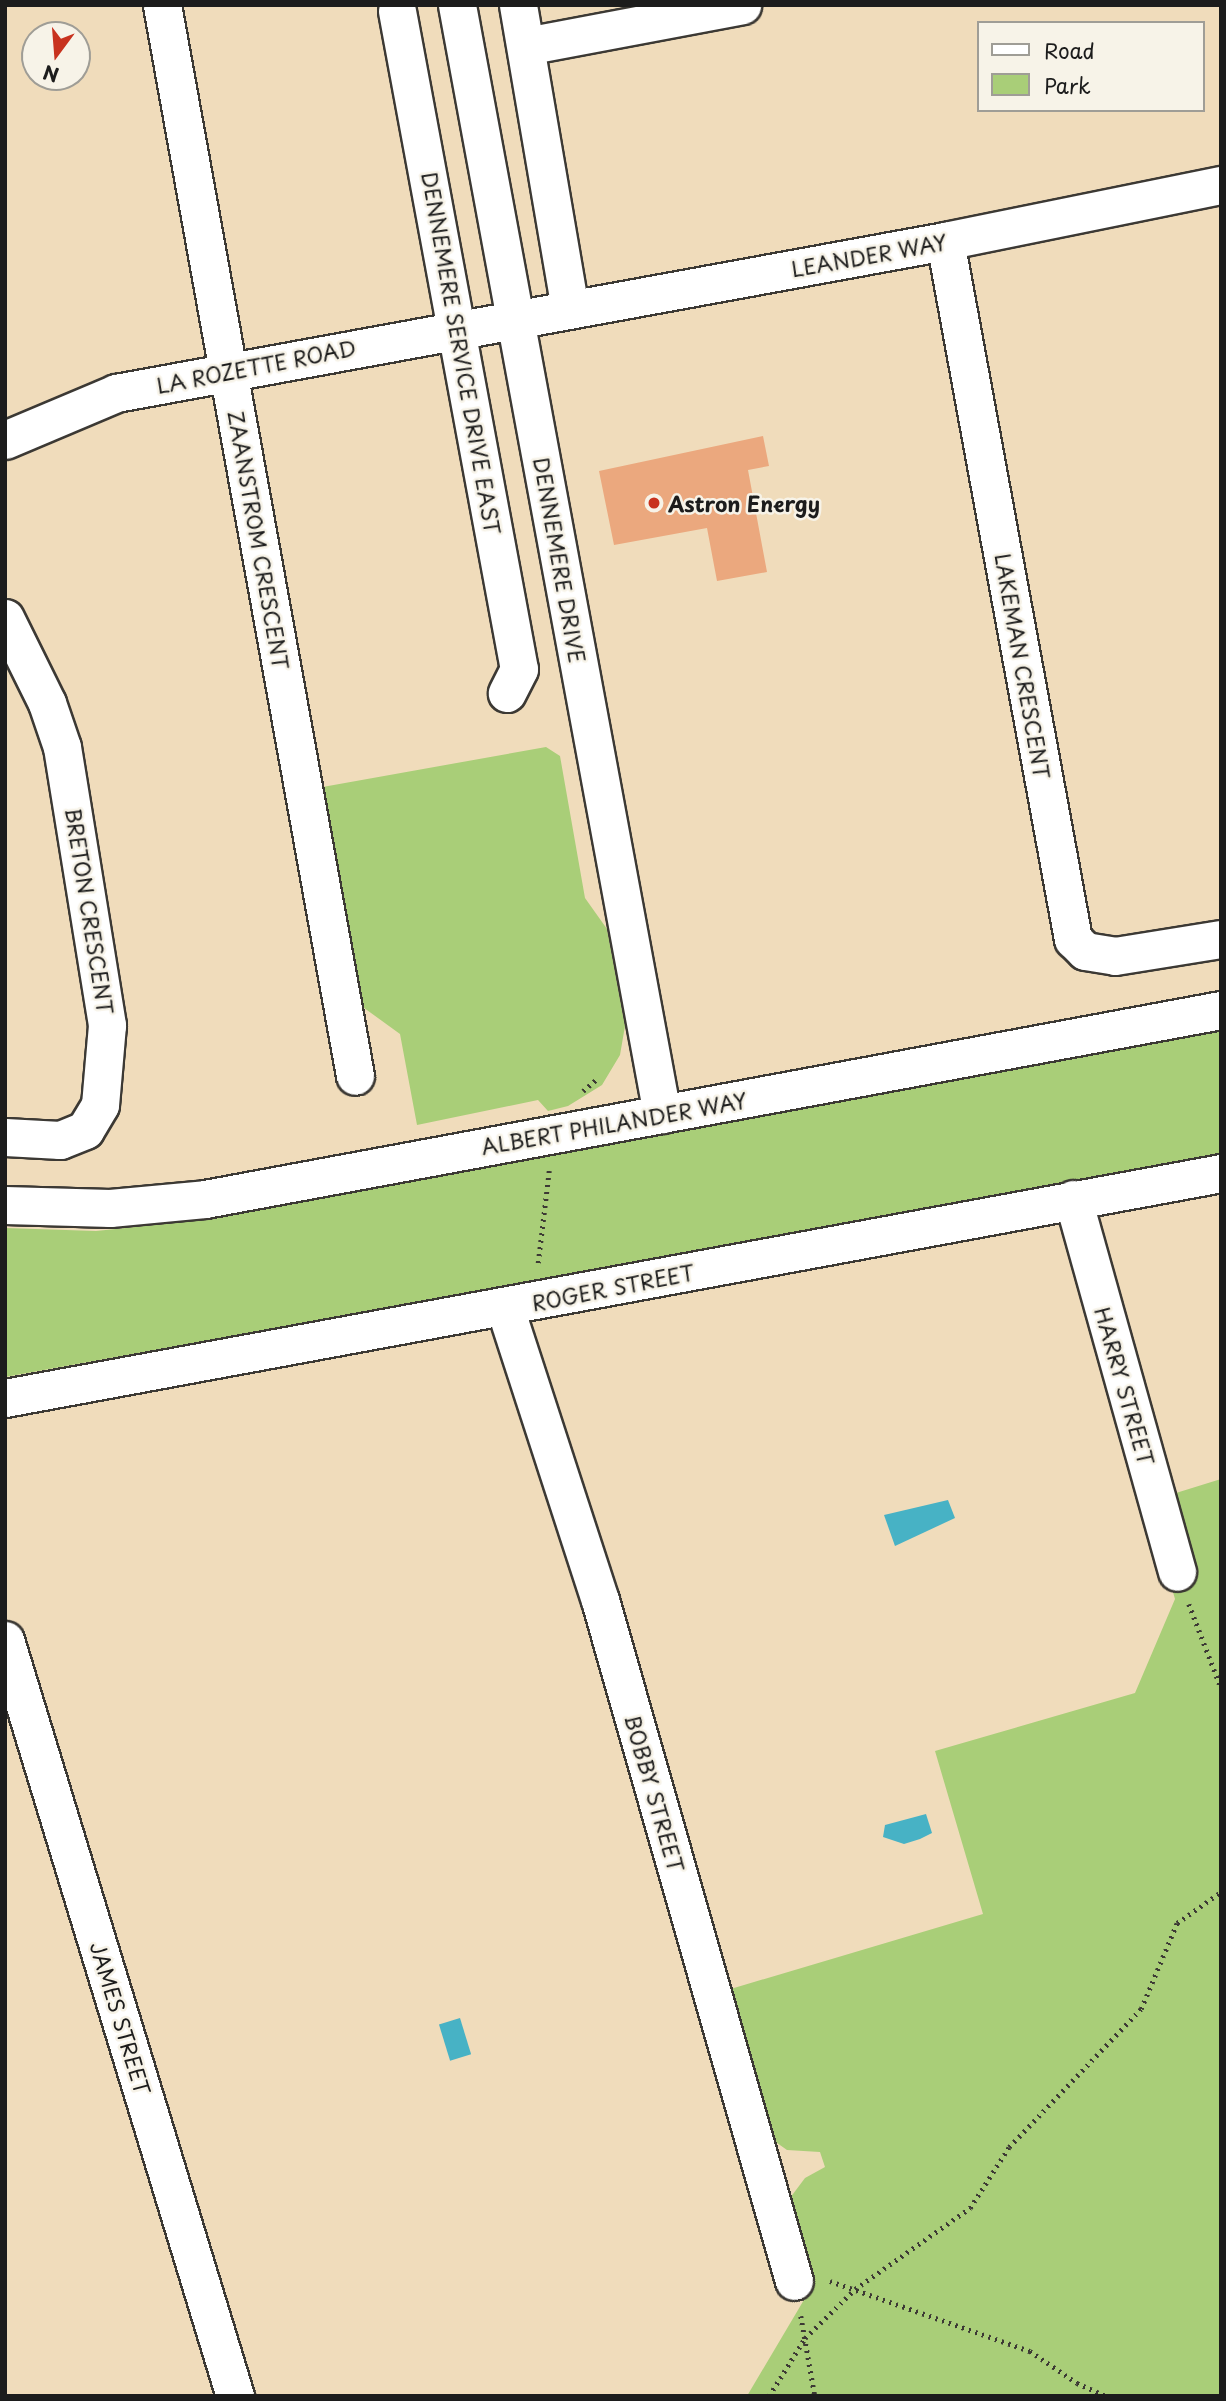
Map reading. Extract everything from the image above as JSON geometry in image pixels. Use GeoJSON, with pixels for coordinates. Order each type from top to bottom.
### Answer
{"type":"FeatureCollection","features":[{"type":"Feature","properties":{"kind":"street","name":"ZAANSTROM CRESCENT"},"geometry":{"type":"LineString","coordinates":[[162,5],[355,1076]]}},
{"type":"Feature","properties":{"kind":"street","name":"DENNEMERE DRIVE"},"geometry":{"type":"LineString","coordinates":[[457,5],[662,1114]]}},
{"type":"Feature","properties":{"kind":"street"},"geometry":{"type":"LineString","coordinates":[[518,5],[570,309]]}},
{"type":"Feature","properties":{"kind":"street"},"geometry":{"type":"LineString","coordinates":[[526,46],[742,5]]}},
{"type":"Feature","properties":{"kind":"street","name":"DENNEMERE SERVICE DRIVE EAST"},"geometry":{"type":"LineString","coordinates":[[397,11],[459,329],[519,668],[507,693]]}},
{"type":"Feature","properties":{"kind":"street","name":"LEANDER WAY"},"geometry":{"type":"LineString","coordinates":[[515,319],[945,241],[1221,185]]}},
{"type":"Feature","properties":{"kind":"street","name":"LAKEMAN CRESCENT"},"geometry":{"type":"LineString","coordinates":[[945,241],[1073,939],[1085,951],[1115,956],[1221,939]]}},
{"type":"Feature","properties":{"kind":"street","name":"LA ROZETTE ROAD"},"geometry":{"type":"LineString","coordinates":[[5,440],[116,393],[228,370],[515,319]]}},
{"type":"Feature","properties":{"kind":"street","name":"BRETON CRESCENT"},"geometry":{"type":"LineString","coordinates":[[5,618],[47,703],[62,747],[107,1025],[100,1105],[85,1130],[60,1140],[5,1137]]}},
{"type":"Feature","properties":{"kind":"street","name":"ALBERT PHILANDER WAY"},"geometry":{"type":"LineString","coordinates":[[5,1205],[110,1208],[205,1199],[1221,1010]]}},
{"type":"Feature","properties":{"kind":"street","name":"ROGER STREET"},"geometry":{"type":"LineString","coordinates":[[5,1398],[339,1334],[521,1305],[1221,1173]]}},
{"type":"Feature","properties":{"kind":"street","name":"HARRY STREET"},"geometry":{"type":"LineString","coordinates":[[1073,1199],[1177,1572]]}},
{"type":"Feature","properties":{"kind":"street","name":"BOBBY STREET"},"geometry":{"type":"LineString","coordinates":[[521,1305],[600,1600],[794,2281]]}},
{"type":"Feature","properties":{"kind":"street","name":"JAMES STREET"},"geometry":{"type":"LineString","coordinates":[[5,1640],[235,2396]]}},
{"type":"Feature","properties":{"kind":"path"},"geometry":{"type":"LineString","coordinates":[[521,1305],[536,1281],[550,1167]]}},
{"type":"Feature","properties":{"kind":"path"},"geometry":{"type":"LineString","coordinates":[[1177,1572],[1221,1688]]}},
{"type":"Feature","properties":{"kind":"path"},"geometry":{"type":"LineString","coordinates":[[769,2396],[805,2337],[855,2288],[970,2208],[1009,2147],[1141,2008],[1177,1923],[1221,1892]]}},
{"type":"Feature","properties":{"kind":"path"},"geometry":{"type":"LineString","coordinates":[[816,2396],[794,2281],[824,2279],[855,2288],[1030,2351],[1077,2383],[1106,2396]]}},
{"type":"Feature","properties":{"kind":"green space"},"geometry":{"type":"Polygon","coordinates":[[[546,747],[560,756],[585,898],[607,929],[625,1026],[620,1055],[602,1085],[568,1106],[548,1111],[538,1100],[417,1125],[400,1034],[360,1005],[317,788],[546,747]]]}},
{"type":"Feature","properties":{"kind":"green space"},"geometry":{"type":"Polygon","coordinates":[[[1221,1027],[1221,1158],[5,1377],[5,1228],[96,1231],[213,1219],[1221,1027]]]}},
{"type":"Feature","properties":{"kind":"green space"},"geometry":{"type":"Polygon","coordinates":[[[1221,1479],[1221,2396],[747,2396],[811,2288],[789,2211],[790,2198],[805,2178],[825,2167],[820,2152],[787,2150],[770,2138],[724,1991],[983,1914],[935,1751],[1135,1693],[1175,1599],[1147,1502],[1221,1479]]]}},
{"type":"Feature","properties":{"kind":"water"},"geometry":{"type":"Polygon","coordinates":[[[948,1500],[955,1518],[895,1546],[884,1515],[948,1500]]]}},
{"type":"Feature","properties":{"kind":"water"},"geometry":{"type":"Polygon","coordinates":[[[926,1814],[932,1833],[904,1844],[883,1837],[885,1825],[926,1814]]]}},
{"type":"Feature","properties":{"kind":"water"},"geometry":{"type":"Polygon","coordinates":[[[460,2018],[471,2054],[450,2061],[439,2024],[460,2018]]]}},
{"type":"Feature","properties":{"kind":"building"},"geometry":{"type":"Polygon","coordinates":[[[763,436],[769,466],[748,470],[767,572],[717,581],[707,528],[614,545],[599,471],[763,436]]]}},
{"type":"Feature","properties":{"kind":"place","name":"Astron Energy"},"geometry":{"type":"Point","coordinates":[654,503]}}]}
